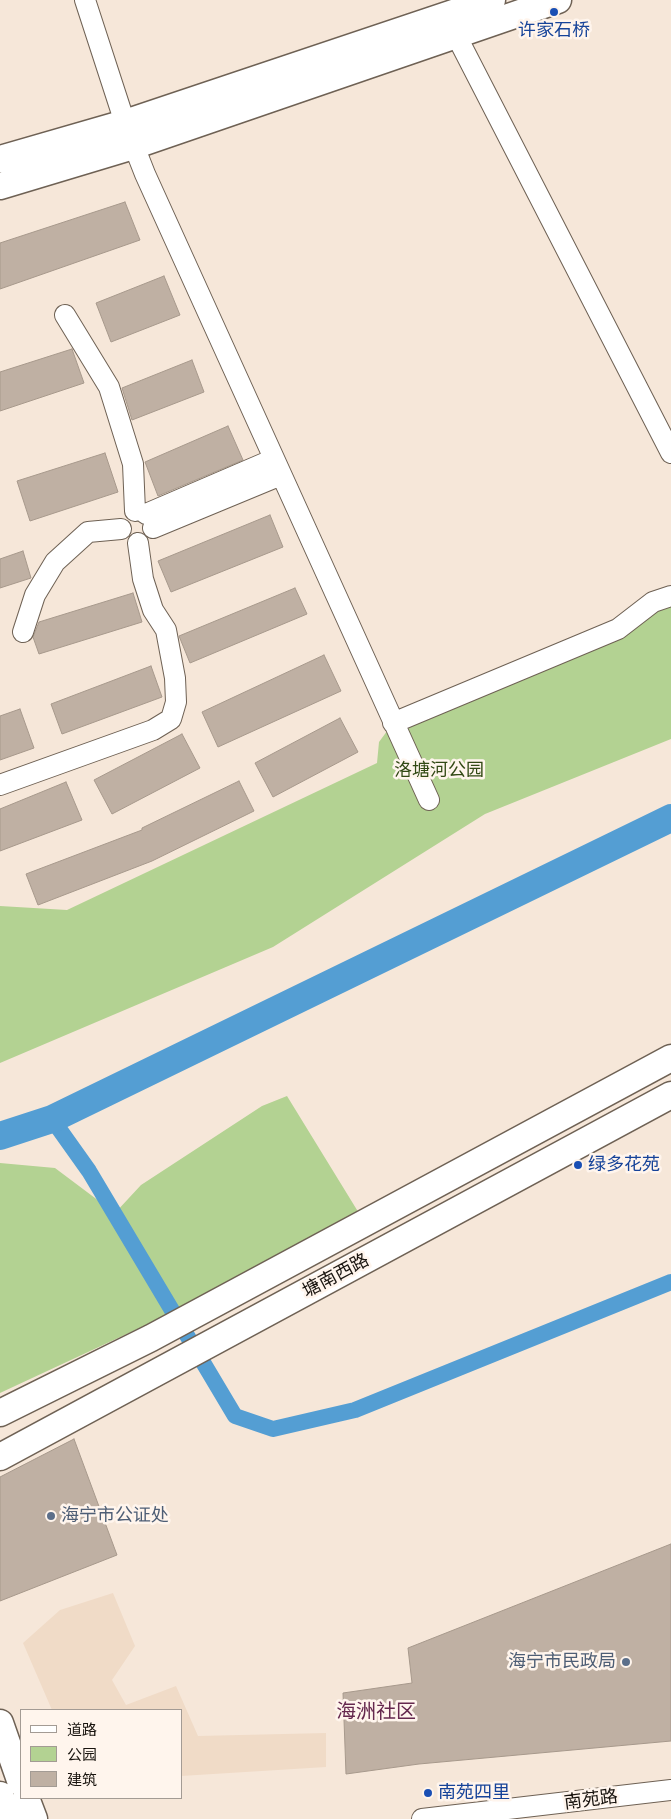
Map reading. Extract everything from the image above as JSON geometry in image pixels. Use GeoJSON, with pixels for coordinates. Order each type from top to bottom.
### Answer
{"type":"FeatureCollection","features":[{"type":"Feature","properties":{"kind":"main road"},"geometry":{"type":"LineString","coordinates":[[0,186],[129,134],[492,0]]}},
{"type":"Feature","properties":{"kind":"main road"},"geometry":{"type":"LineString","coordinates":[[0,159],[129,134],[456,35],[558,0]]}},
{"type":"Feature","properties":{"kind":"main road","name":"塘南西路"},"geometry":{"type":"LineString","coordinates":[[0,1413],[209,1307],[671,1058]]}},
{"type":"Feature","properties":{"kind":"main road","name":"塘南西路"},"geometry":{"type":"LineString","coordinates":[[0,1457],[671,1095]]}},
{"type":"Feature","properties":{"kind":"main road"},"geometry":{"type":"LineString","coordinates":[[0,1723],[20,1780]]}},
{"type":"Feature","properties":{"kind":"main road"},"geometry":{"type":"LineString","coordinates":[[0,1795],[8,1819]]}},
{"type":"Feature","properties":{"kind":"main road"},"geometry":{"type":"LineString","coordinates":[[26,1799],[34,1819]]}},
{"type":"Feature","properties":{"kind":"street"},"geometry":{"type":"LineString","coordinates":[[85,0],[129,134],[277,467],[429,800]]}},
{"type":"Feature","properties":{"kind":"street"},"geometry":{"type":"LineString","coordinates":[[456,35],[669,446]]}},
{"type":"Feature","properties":{"kind":"street"},"geometry":{"type":"LineString","coordinates":[[65,315],[109,388],[133,464],[145,518],[148,538],[138,543],[125,538],[121,529],[123,519],[145,518],[277,467]]}},
{"type":"Feature","properties":{"kind":"street"},"geometry":{"type":"LineString","coordinates":[[23,632],[35,596],[55,562],[88,532],[121,529]]}},
{"type":"Feature","properties":{"kind":"street"},"geometry":{"type":"LineString","coordinates":[[0,785],[154,730],[171,719],[176,702],[175,678],[166,630],[153,610],[143,579],[138,543]]}},
{"type":"Feature","properties":{"kind":"street"},"geometry":{"type":"LineString","coordinates":[[393,724],[618,629],[652,602],[671,596]]}},
{"type":"Feature","properties":{"kind":"street","name":"南苑路"},"geometry":{"type":"LineString","coordinates":[[422,1819],[534,1813],[671,1790]]}},
{"type":"Feature","properties":{"kind":"shaded area"},"geometry":{"type":"Polygon","coordinates":[[[113,1593],[135,1646],[112,1680],[126,1705],[176,1686],[198,1736],[326,1733],[326,1767],[182,1776],[182,1709],[52,1709],[23,1643],[60,1610],[113,1593]]]}},
{"type":"Feature","properties":{"kind":"green space","name":"洛塘河公园"},"geometry":{"type":"Polygon","coordinates":[[[671,596],[671,739],[485,814],[273,947],[0,1063],[0,906],[67,910],[377,763],[379,742],[393,723],[671,596]]]}},
{"type":"Feature","properties":{"kind":"green space"},"geometry":{"type":"Polygon","coordinates":[[[287,1096],[365,1223],[0,1393],[0,1163],[55,1168],[115,1213],[141,1185],[262,1106],[287,1096]]]}},
{"type":"Feature","properties":{"kind":"building"},"geometry":{"type":"Polygon","coordinates":[[[125,202],[140,240],[0,289],[0,243],[125,202]]]}},
{"type":"Feature","properties":{"kind":"building"},"geometry":{"type":"Polygon","coordinates":[[[164,276],[180,315],[111,342],[96,303],[164,276]]]}},
{"type":"Feature","properties":{"kind":"building"},"geometry":{"type":"Polygon","coordinates":[[[72,349],[84,383],[0,411],[0,372],[72,349]]]}},
{"type":"Feature","properties":{"kind":"building"},"geometry":{"type":"Polygon","coordinates":[[[192,360],[204,392],[132,420],[122,388],[192,360]]]}},
{"type":"Feature","properties":{"kind":"building"},"geometry":{"type":"Polygon","coordinates":[[[228,426],[243,460],[158,496],[145,462],[228,426]]]}},
{"type":"Feature","properties":{"kind":"building"},"geometry":{"type":"Polygon","coordinates":[[[105,453],[118,492],[30,521],[17,481],[105,453]]]}},
{"type":"Feature","properties":{"kind":"building"},"geometry":{"type":"Polygon","coordinates":[[[270,515],[283,547],[171,592],[158,561],[270,515]]]}},
{"type":"Feature","properties":{"kind":"building"},"geometry":{"type":"Polygon","coordinates":[[[23,551],[31,578],[0,588],[0,559],[23,551]]]}},
{"type":"Feature","properties":{"kind":"building"},"geometry":{"type":"Polygon","coordinates":[[[295,588],[307,614],[190,663],[179,636],[295,588]]]}},
{"type":"Feature","properties":{"kind":"building"},"geometry":{"type":"Polygon","coordinates":[[[133,593],[142,622],[39,654],[33,637],[39,622],[133,593]]]}},
{"type":"Feature","properties":{"kind":"building"},"geometry":{"type":"Polygon","coordinates":[[[324,655],[341,691],[218,747],[202,712],[324,655]]]}},
{"type":"Feature","properties":{"kind":"building"},"geometry":{"type":"Polygon","coordinates":[[[151,666],[162,697],[62,734],[51,704],[151,666]]]}},
{"type":"Feature","properties":{"kind":"building"},"geometry":{"type":"Polygon","coordinates":[[[20,709],[34,748],[0,760],[0,716],[20,709]]]}},
{"type":"Feature","properties":{"kind":"building"},"geometry":{"type":"Polygon","coordinates":[[[340,718],[358,752],[273,797],[255,763],[340,718]]]}},
{"type":"Feature","properties":{"kind":"building"},"geometry":{"type":"Polygon","coordinates":[[[182,734],[200,768],[112,814],[94,780],[182,734]]]}},
{"type":"Feature","properties":{"kind":"building"},"geometry":{"type":"Polygon","coordinates":[[[239,781],[254,811],[152,861],[38,905],[26,874],[142,830],[142,828],[239,781]]]}},
{"type":"Feature","properties":{"kind":"building"},"geometry":{"type":"Polygon","coordinates":[[[66,782],[82,820],[0,851],[0,809],[66,782]]]}},
{"type":"Feature","properties":{"kind":"building","name":"海宁市公证处"},"geometry":{"type":"Polygon","coordinates":[[[74,1439],[117,1555],[0,1601],[0,1477],[74,1439]]]}},
{"type":"Feature","properties":{"kind":"building"},"geometry":{"type":"Polygon","coordinates":[[[671,1544],[671,1741],[419,1764],[346,1774],[343,1693],[412,1683],[408,1648],[671,1544]]]}},
{"type":"Feature","properties":{"kind":"waterway"},"geometry":{"type":"LineString","coordinates":[[0,1136],[52,1119],[671,818]]}},
{"type":"Feature","properties":{"kind":"waterway"},"geometry":{"type":"LineString","coordinates":[[52,1119],[89,1171],[235,1416],[273,1429],[355,1410],[671,1282]]}},
{"type":"Feature","properties":{"kind":"place","name":"许家石桥"},"geometry":{"type":"Point","coordinates":[554,12]}},
{"type":"Feature","properties":{"kind":"place","name":"绿多花苑"},"geometry":{"type":"Point","coordinates":[578,1165]}},
{"type":"Feature","properties":{"kind":"place","name":"海宁市公证处"},"geometry":{"type":"Point","coordinates":[51,1516]}},
{"type":"Feature","properties":{"kind":"place","name":"海宁市民政局"},"geometry":{"type":"Point","coordinates":[626,1662]}},
{"type":"Feature","properties":{"kind":"place","name":"南苑四里"},"geometry":{"type":"Point","coordinates":[428,1793]}},
{"type":"Feature","properties":{"kind":"district","name":"海洲社区"},"geometry":{"type":"Point","coordinates":[376,1712]}}]}
